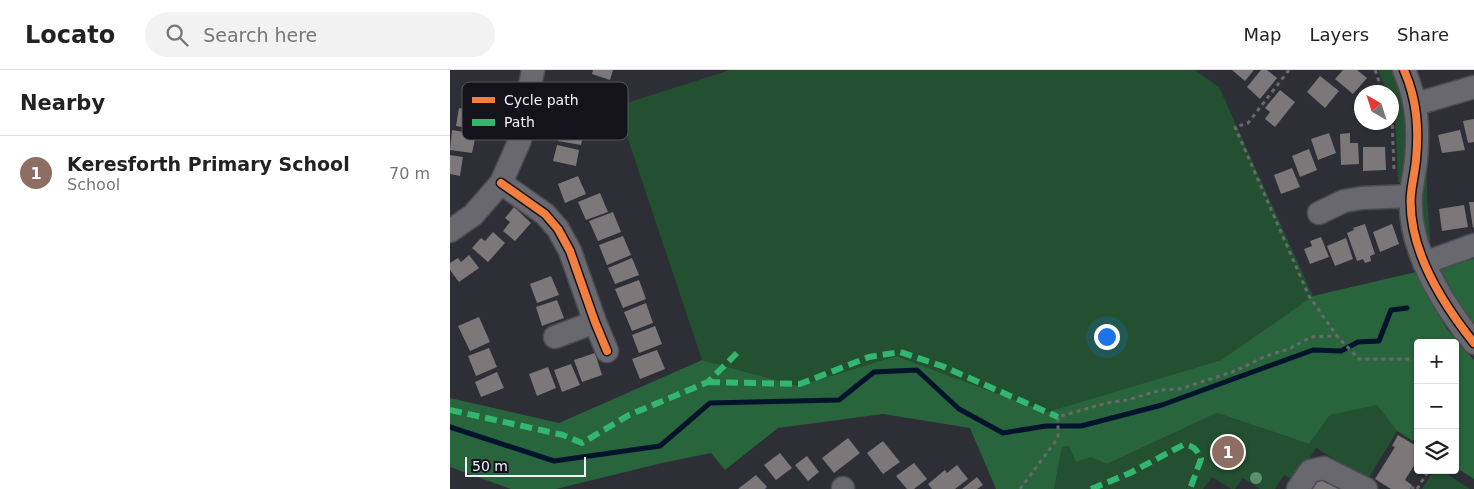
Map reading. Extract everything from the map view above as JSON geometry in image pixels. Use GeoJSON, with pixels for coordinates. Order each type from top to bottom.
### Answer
{"type":"FeatureCollection","features":[{"type":"Feature","properties":{"kind":"street"},"geometry":{"type":"LineString","coordinates":[[1404,70],[1416,104],[1417,140],[1403,196],[1424,263],[1446,304],[1474,343]]}},
{"type":"Feature","properties":{"kind":"street"},"geometry":{"type":"LineString","coordinates":[[1416,104],[1474,87]]}},
{"type":"Feature","properties":{"kind":"street"},"geometry":{"type":"LineString","coordinates":[[450,231],[473,215],[501,183],[520,140]]}},
{"type":"Feature","properties":{"kind":"street"},"geometry":{"type":"LineString","coordinates":[[501,183],[545,214],[558,229],[570,251],[607,351]]}},
{"type":"Feature","properties":{"kind":"street"},"geometry":{"type":"LineString","coordinates":[[1319,213],[1341,193],[1362,198],[1403,196]]}},
{"type":"Feature","properties":{"kind":"street"},"geometry":{"type":"LineString","coordinates":[[1424,263],[1474,245]]}},
{"type":"Feature","properties":{"kind":"street"},"geometry":{"type":"LineString","coordinates":[[555,337],[595,322]]}},
{"type":"Feature","properties":{"kind":"street"},"geometry":{"type":"LineString","coordinates":[[1298,489],[1310,471],[1324,468],[1366,489]]}},
{"type":"Feature","properties":{"kind":"path"},"geometry":{"type":"LineString","coordinates":[[1289,70],[1248,123],[1234,127],[1309,296],[1337,336],[1359,359],[1414,359]]}},
{"type":"Feature","properties":{"kind":"path"},"geometry":{"type":"LineString","coordinates":[[1375,70],[1381,85]]}},
{"type":"Feature","properties":{"kind":"path"},"geometry":{"type":"LineString","coordinates":[[1394,130],[1403,196]]}},
{"type":"Feature","properties":{"kind":"path"},"geometry":{"type":"LineString","coordinates":[[1020,489],[1058,438],[1058,417],[1106,403],[1127,400],[1161,390],[1180,388],[1235,371],[1266,356],[1290,349],[1311,337],[1337,336]]}},
{"type":"Feature","properties":{"kind":"path"},"geometry":{"type":"LineString","coordinates":[[1417,489],[1427,474]]}},
{"type":"Feature","properties":{"kind":"green space"},"geometry":{"type":"Polygon","coordinates":[[[730,70],[1195,70],[1219,87],[1313,296],[1221,360],[1047,412],[896,356],[798,386],[702,360],[628,139],[628,102],[730,70]]]}},
{"type":"Feature","properties":{"kind":"green space"},"geometry":{"type":"Polygon","coordinates":[[[1378,70],[1393,70],[1406,101],[1411,141],[1404,181],[1398,183],[1396,130],[1399,130],[1399,85],[1384,85],[1378,70]]]}},
{"type":"Feature","properties":{"kind":"green space"},"geometry":{"type":"Polygon","coordinates":[[[1427,171],[1431,250],[1428,250],[1421,213],[1423,172],[1427,171]]]}},
{"type":"Feature","properties":{"kind":"green space"},"geometry":{"type":"Polygon","coordinates":[[[1474,259],[1474,325],[1462,311],[1439,266],[1474,259]]]}},
{"type":"Feature","properties":{"kind":"green space"},"geometry":{"type":"Polygon","coordinates":[[[1416,272],[1446,328],[1456,339],[1414,339],[1414,442],[1397,431],[1377,405],[1330,415],[1309,444],[1217,413],[1107,464],[1091,457],[1076,462],[1069,446],[1062,447],[1054,489],[996,489],[970,428],[883,414],[778,428],[725,470],[711,453],[556,489],[511,489],[450,467],[450,398],[559,423],[702,360],[798,386],[896,356],[1047,412],[1221,360],[1313,296],[1416,272]]]}},
{"type":"Feature","properties":{"kind":"green space"},"geometry":{"type":"Polygon","coordinates":[[[1459,343],[1474,360],[1474,479],[1459,470],[1459,343]]]}},
{"type":"Feature","properties":{"kind":"green space"},"geometry":{"type":"Polygon","coordinates":[[[1377,404],[1397,431],[1368,479],[1316,448],[1295,481],[1284,475],[1275,489],[1260,489],[1243,478],[1235,489],[1231,489],[1212,477],[1203,489],[1054,489],[1062,447],[1069,446],[1107,464],[1217,413],[1309,444],[1330,415],[1377,404]]]}},
{"type":"Feature","properties":{"kind":"green space"},"geometry":{"type":"Polygon","coordinates":[[[1431,474],[1447,474],[1470,489],[1422,489],[1431,474]]]}},
{"type":"Feature","properties":{"kind":"building"},"geometry":{"type":"Polygon","coordinates":[[[593,70],[613,70],[610,80],[592,74],[593,70]]]}},
{"type":"Feature","properties":{"kind":"building"},"geometry":{"type":"Polygon","coordinates":[[[1232,70],[1254,70],[1245,81],[1232,70]]]}},
{"type":"Feature","properties":{"kind":"building"},"geometry":{"type":"Polygon","coordinates":[[[1261,70],[1267,70],[1277,78],[1260,99],[1247,87],[1261,70]]]}},
{"type":"Feature","properties":{"kind":"building"},"geometry":{"type":"Polygon","coordinates":[[[1343,70],[1357,70],[1367,78],[1361,85],[1354,85],[1353,94],[1335,79],[1343,70]]]}},
{"type":"Feature","properties":{"kind":"building"},"geometry":{"type":"Polygon","coordinates":[[[1320,76],[1339,91],[1325,108],[1307,92],[1320,76]]]}},
{"type":"Feature","properties":{"kind":"building"},"geometry":{"type":"Polygon","coordinates":[[[1280,90],[1295,102],[1275,127],[1265,119],[1270,112],[1265,108],[1280,90]]]}},
{"type":"Feature","properties":{"kind":"building"},"geometry":{"type":"Polygon","coordinates":[[[459,108],[462,108],[462,127],[456,126],[459,108]]]}},
{"type":"Feature","properties":{"kind":"building"},"geometry":{"type":"Polygon","coordinates":[[[1474,119],[1474,142],[1468,143],[1463,121],[1474,119]]]}},
{"type":"Feature","properties":{"kind":"building"},"geometry":{"type":"Polygon","coordinates":[[[452,130],[462,132],[462,140],[475,140],[472,153],[450,150],[452,130]]]}},
{"type":"Feature","properties":{"kind":"building"},"geometry":{"type":"Polygon","coordinates":[[[1460,130],[1465,150],[1442,153],[1438,135],[1460,130]]]}},
{"type":"Feature","properties":{"kind":"building"},"geometry":{"type":"Polygon","coordinates":[[[1329,133],[1336,153],[1318,160],[1311,139],[1329,133]]]}},
{"type":"Feature","properties":{"kind":"building"},"geometry":{"type":"Polygon","coordinates":[[[1350,133],[1350,143],[1358,143],[1359,164],[1341,165],[1340,134],[1350,133]]]}},
{"type":"Feature","properties":{"kind":"building"},"geometry":{"type":"Polygon","coordinates":[[[558,140],[582,140],[581,145],[558,140]]]}},
{"type":"Feature","properties":{"kind":"building"},"geometry":{"type":"Polygon","coordinates":[[[557,145],[579,150],[576,166],[553,161],[557,145]]]}},
{"type":"Feature","properties":{"kind":"building"},"geometry":{"type":"Polygon","coordinates":[[[1363,147],[1385,147],[1386,170],[1363,171],[1363,147]]]}},
{"type":"Feature","properties":{"kind":"building"},"geometry":{"type":"Polygon","coordinates":[[[1309,149],[1317,170],[1300,177],[1292,156],[1309,149]]]}},
{"type":"Feature","properties":{"kind":"building"},"geometry":{"type":"Polygon","coordinates":[[[450,155],[463,157],[460,176],[450,174],[450,155]]]}},
{"type":"Feature","properties":{"kind":"building"},"geometry":{"type":"Polygon","coordinates":[[[1292,168],[1300,187],[1281,194],[1274,175],[1292,168]]]}},
{"type":"Feature","properties":{"kind":"building"},"geometry":{"type":"Polygon","coordinates":[[[578,176],[586,194],[565,203],[558,184],[578,176]]]}},
{"type":"Feature","properties":{"kind":"building"},"geometry":{"type":"Polygon","coordinates":[[[600,193],[608,212],[586,220],[578,202],[600,193]]]}},
{"type":"Feature","properties":{"kind":"building"},"geometry":{"type":"Polygon","coordinates":[[[1469,202],[1474,202],[1473,228],[1469,202]]]}},
{"type":"Feature","properties":{"kind":"building"},"geometry":{"type":"Polygon","coordinates":[[[1464,205],[1468,227],[1442,231],[1439,209],[1464,205]]]}},
{"type":"Feature","properties":{"kind":"building"},"geometry":{"type":"Polygon","coordinates":[[[514,207],[531,223],[515,241],[503,231],[510,222],[505,218],[514,207]]]}},
{"type":"Feature","properties":{"kind":"building"},"geometry":{"type":"Polygon","coordinates":[[[613,212],[621,232],[598,241],[589,221],[613,212]]]}},
{"type":"Feature","properties":{"kind":"building"},"geometry":{"type":"Polygon","coordinates":[[[1365,224],[1375,254],[1370,256],[1371,261],[1365,263],[1363,259],[1357,261],[1347,233],[1354,230],[1353,228],[1365,224]]]}},
{"type":"Feature","properties":{"kind":"building"},"geometry":{"type":"Polygon","coordinates":[[[1392,224],[1399,244],[1380,252],[1373,232],[1392,224]]]}},
{"type":"Feature","properties":{"kind":"building"},"geometry":{"type":"Polygon","coordinates":[[[493,232],[505,243],[488,262],[472,248],[481,238],[485,241],[493,232]]]}},
{"type":"Feature","properties":{"kind":"building"},"geometry":{"type":"Polygon","coordinates":[[[623,236],[631,255],[607,265],[599,245],[623,236]]]}},
{"type":"Feature","properties":{"kind":"building"},"geometry":{"type":"Polygon","coordinates":[[[1321,237],[1329,257],[1310,264],[1304,249],[1312,246],[1310,241],[1321,237]]]}},
{"type":"Feature","properties":{"kind":"building"},"geometry":{"type":"Polygon","coordinates":[[[1346,238],[1353,259],[1335,266],[1327,246],[1346,238]]]}},
{"type":"Feature","properties":{"kind":"building"},"geometry":{"type":"Polygon","coordinates":[[[469,255],[479,268],[459,282],[450,270],[450,263],[458,258],[461,262],[469,255]]]}},
{"type":"Feature","properties":{"kind":"building"},"geometry":{"type":"Polygon","coordinates":[[[632,258],[639,275],[615,284],[608,268],[632,258]]]}},
{"type":"Feature","properties":{"kind":"building"},"geometry":{"type":"Polygon","coordinates":[[[551,276],[559,295],[537,303],[530,284],[551,276]]]}},
{"type":"Feature","properties":{"kind":"building"},"geometry":{"type":"Polygon","coordinates":[[[639,280],[646,299],[623,308],[615,289],[639,280]]]}},
{"type":"Feature","properties":{"kind":"building"},"geometry":{"type":"Polygon","coordinates":[[[557,300],[564,318],[542,326],[536,307],[557,300]]]}},
{"type":"Feature","properties":{"kind":"building"},"geometry":{"type":"Polygon","coordinates":[[[646,303],[653,323],[632,331],[624,312],[646,303]]]}},
{"type":"Feature","properties":{"kind":"building"},"geometry":{"type":"Polygon","coordinates":[[[479,317],[490,342],[470,351],[458,326],[479,317]]]}},
{"type":"Feature","properties":{"kind":"building"},"geometry":{"type":"Polygon","coordinates":[[[655,326],[662,344],[639,353],[632,335],[655,326]]]}},
{"type":"Feature","properties":{"kind":"building"},"geometry":{"type":"Polygon","coordinates":[[[489,348],[497,367],[476,376],[468,356],[489,348]]]}},
{"type":"Feature","properties":{"kind":"building"},"geometry":{"type":"Polygon","coordinates":[[[657,350],[665,369],[640,379],[632,359],[657,350]]]}},
{"type":"Feature","properties":{"kind":"building"},"geometry":{"type":"Polygon","coordinates":[[[595,353],[602,375],[582,382],[574,360],[595,353]]]}},
{"type":"Feature","properties":{"kind":"building"},"geometry":{"type":"Polygon","coordinates":[[[571,364],[580,385],[562,392],[554,370],[571,364]]]}},
{"type":"Feature","properties":{"kind":"building"},"geometry":{"type":"Polygon","coordinates":[[[548,367],[556,388],[537,396],[529,374],[548,367]]]}},
{"type":"Feature","properties":{"kind":"building"},"geometry":{"type":"Polygon","coordinates":[[[497,372],[504,388],[481,397],[475,382],[497,372]]]}},
{"type":"Feature","properties":{"kind":"building"},"geometry":{"type":"Polygon","coordinates":[[[1398,435],[1414,445],[1414,466],[1405,480],[1412,485],[1410,489],[1391,489],[1375,479],[1395,447],[1392,446],[1398,435]]]}},
{"type":"Feature","properties":{"kind":"building"},"geometry":{"type":"Polygon","coordinates":[[[848,438],[860,453],[834,473],[822,458],[848,438]]]}},
{"type":"Feature","properties":{"kind":"building"},"geometry":{"type":"Polygon","coordinates":[[[883,441],[900,462],[883,474],[867,453],[883,441]]]}},
{"type":"Feature","properties":{"kind":"building"},"geometry":{"type":"Polygon","coordinates":[[[780,453],[792,468],[776,480],[764,465],[780,453]]]}},
{"type":"Feature","properties":{"kind":"building"},"geometry":{"type":"Polygon","coordinates":[[[807,456],[819,472],[808,481],[795,465],[807,456]]]}},
{"type":"Feature","properties":{"kind":"building"},"geometry":{"type":"Polygon","coordinates":[[[914,463],[927,479],[914,489],[907,489],[896,476],[914,463]]]}},
{"type":"Feature","properties":{"kind":"building"},"geometry":{"type":"Polygon","coordinates":[[[957,465],[968,479],[955,489],[932,489],[928,484],[945,470],[947,473],[957,465]]]}},
{"type":"Feature","properties":{"kind":"building"},"geometry":{"type":"Polygon","coordinates":[[[756,475],[767,487],[765,489],[738,489],[756,475]]]}},
{"type":"Feature","properties":{"kind":"building"},"geometry":{"type":"Polygon","coordinates":[[[1320,475],[1343,489],[1312,489],[1320,475]]]}},
{"type":"Feature","properties":{"kind":"building"},"geometry":{"type":"Polygon","coordinates":[[[977,477],[983,485],[977,489],[962,489],[977,477]]]}},
{"type":"Feature","properties":{"kind":"waterway"},"geometry":{"type":"LineString","coordinates":[[450,427],[554,461],[660,446],[710,403],[839,400],[874,372],[917,370],[959,409],[1003,433],[1046,426],[1081,426],[1162,405],[1313,350],[1341,351],[1358,342],[1379,341],[1391,310],[1407,308]]}},
{"type":"Feature","properties":{"kind":"marked path"},"geometry":{"type":"LineString","coordinates":[[708,382],[800,384],[869,357],[900,352],[942,366],[1058,417]]}},
{"type":"Feature","properties":{"kind":"marked path"},"geometry":{"type":"LineString","coordinates":[[450,410],[563,435],[582,443],[629,415],[708,382],[737,353]]}},
{"type":"Feature","properties":{"kind":"marked path"},"geometry":{"type":"LineString","coordinates":[[1091,489],[1130,473],[1183,445],[1195,449],[1201,459],[1190,489]]}},
{"type":"Feature","properties":{"kind":"cycle path"},"geometry":{"type":"LineString","coordinates":[[1404,70],[1412,92],[1417,125],[1416,160],[1411,194],[1411,214],[1415,234],[1421,254],[1439,292],[1474,343]]}},
{"type":"Feature","properties":{"kind":"cycle path"},"geometry":{"type":"LineString","coordinates":[[501,183],[545,214],[558,229],[570,251],[607,351]]}},
{"type":"Feature","properties":{"kind":"place","name":"Keresforth Primary School"},"geometry":{"type":"Point","coordinates":[1228,452]}}]}
